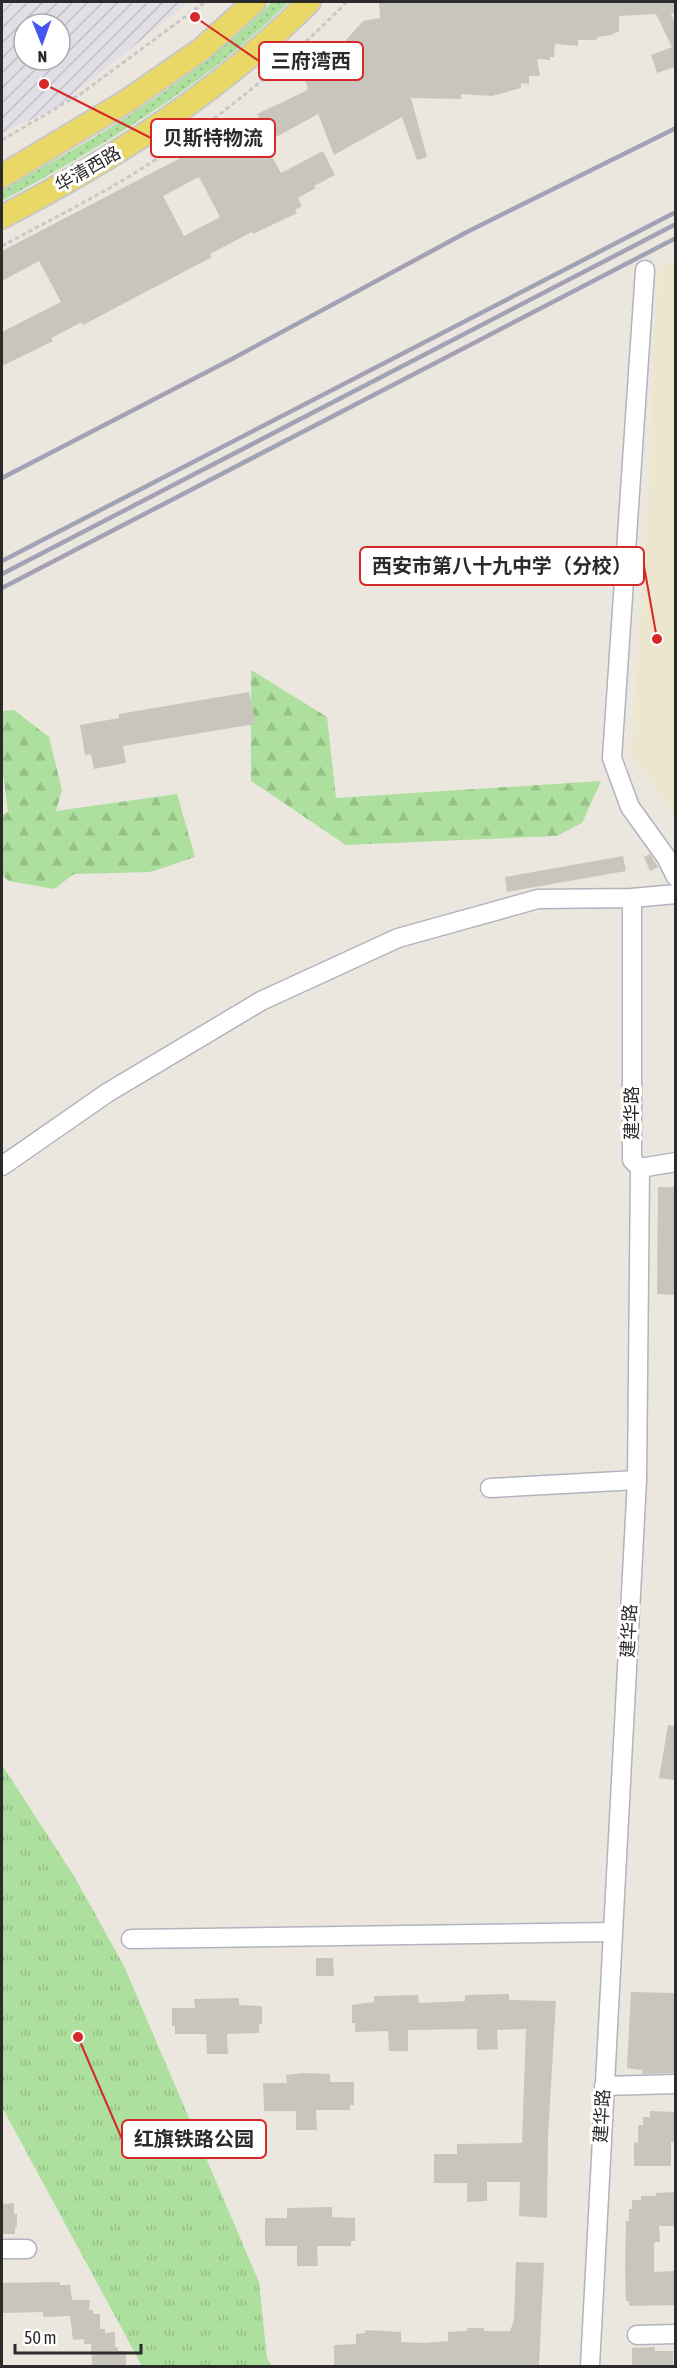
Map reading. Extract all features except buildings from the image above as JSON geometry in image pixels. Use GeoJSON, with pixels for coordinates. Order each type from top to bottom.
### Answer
{"type":"FeatureCollection","features":[{"type":"Feature","properties":{"kind":"main road","name":"华清西路"},"geometry":{"type":"LineString","coordinates":[[2,176],[127,101],[202,48],[254,2]]}},
{"type":"Feature","properties":{"kind":"main road","name":"华清西路"},"geometry":{"type":"LineString","coordinates":[[2,217],[94,167],[156,128],[258,51],[309,2]]}},
{"type":"Feature","properties":{"kind":"street"},"geometry":{"type":"LineString","coordinates":[[645,270],[612,758],[630,807],[666,857],[675,877]]}},
{"type":"Feature","properties":{"kind":"street"},"geometry":{"type":"LineString","coordinates":[[2,1166],[107,1093],[261,1000],[398,938],[538,899],[632,898],[675,894]]}},
{"type":"Feature","properties":{"kind":"street","name":"建华路"},"geometry":{"type":"LineString","coordinates":[[590,2367],[637,1480],[640,1168],[632,1160],[632,898]]}},
{"type":"Feature","properties":{"kind":"street"},"geometry":{"type":"LineString","coordinates":[[640,1168],[675,1162]]}},
{"type":"Feature","properties":{"kind":"street"},"geometry":{"type":"LineString","coordinates":[[490,1488],[637,1480]]}},
{"type":"Feature","properties":{"kind":"street"},"geometry":{"type":"LineString","coordinates":[[131,1939],[612,1932]]}},
{"type":"Feature","properties":{"kind":"street"},"geometry":{"type":"LineString","coordinates":[[604,2086],[675,2084]]}},
{"type":"Feature","properties":{"kind":"street"},"geometry":{"type":"LineString","coordinates":[[2,2249],[27,2249]]}},
{"type":"Feature","properties":{"kind":"street"},"geometry":{"type":"LineString","coordinates":[[637,2335],[675,2334]]}},
{"type":"Feature","properties":{"kind":"path"},"geometry":{"type":"LineString","coordinates":[[2,140],[82,93],[205,2]]}},
{"type":"Feature","properties":{"kind":"shaded area"},"geometry":{"type":"Polygon","coordinates":[[[2,2],[189,2],[56,108],[2,133],[2,2]]]}},
{"type":"Feature","properties":{"kind":"shaded area"},"geometry":{"type":"Polygon","coordinates":[[[675,260],[675,816],[631,755],[647,523],[658,267],[675,260]]]}},
{"type":"Feature","properties":{"kind":"green space"},"geometry":{"type":"Polygon","coordinates":[[[272,2],[289,2],[257,32],[188,87],[116,135],[2,201],[2,189],[75,149],[144,106],[210,57],[272,2]]]}},
{"type":"Feature","properties":{"kind":"green space"},"geometry":{"type":"Polygon","coordinates":[[[251,670],[327,717],[336,798],[601,781],[582,823],[557,836],[346,845],[251,781],[251,670]]]}},
{"type":"Feature","properties":{"kind":"green space"},"geometry":{"type":"Polygon","coordinates":[[[14,710],[49,737],[62,790],[56,811],[177,794],[195,857],[151,872],[74,874],[54,889],[9,881],[2,875],[2,815],[8,812],[2,766],[2,711],[14,710]]]}},
{"type":"Feature","properties":{"kind":"green space"},"geometry":{"type":"Polygon","coordinates":[[[2,1765],[74,1876],[124,1966],[259,2282],[267,2358],[272,2366],[142,2366],[2,2107],[2,1765]]]}},
{"type":"Feature","properties":{"kind":"railway"},"geometry":{"type":"LineString","coordinates":[[2,478],[230,360],[467,232],[676,128]]}},
{"type":"Feature","properties":{"kind":"railway"},"geometry":{"type":"LineString","coordinates":[[2,561],[676,212]]}},
{"type":"Feature","properties":{"kind":"railway"},"geometry":{"type":"LineString","coordinates":[[2,574],[676,224]]}},
{"type":"Feature","properties":{"kind":"railway"},"geometry":{"type":"LineString","coordinates":[[2,588],[676,238]]}},
{"type":"Feature","properties":{"kind":"place","name":"三府湾西"},"geometry":{"type":"Point","coordinates":[195,17]}},
{"type":"Feature","properties":{"kind":"place","name":"贝斯特物流"},"geometry":{"type":"Point","coordinates":[44,84]}},
{"type":"Feature","properties":{"kind":"place","name":"西安市第八十九中学（分校）"},"geometry":{"type":"Point","coordinates":[657,639]}},
{"type":"Feature","properties":{"kind":"place","name":"红旗铁路公园"},"geometry":{"type":"Point","coordinates":[78,2037]}}]}
